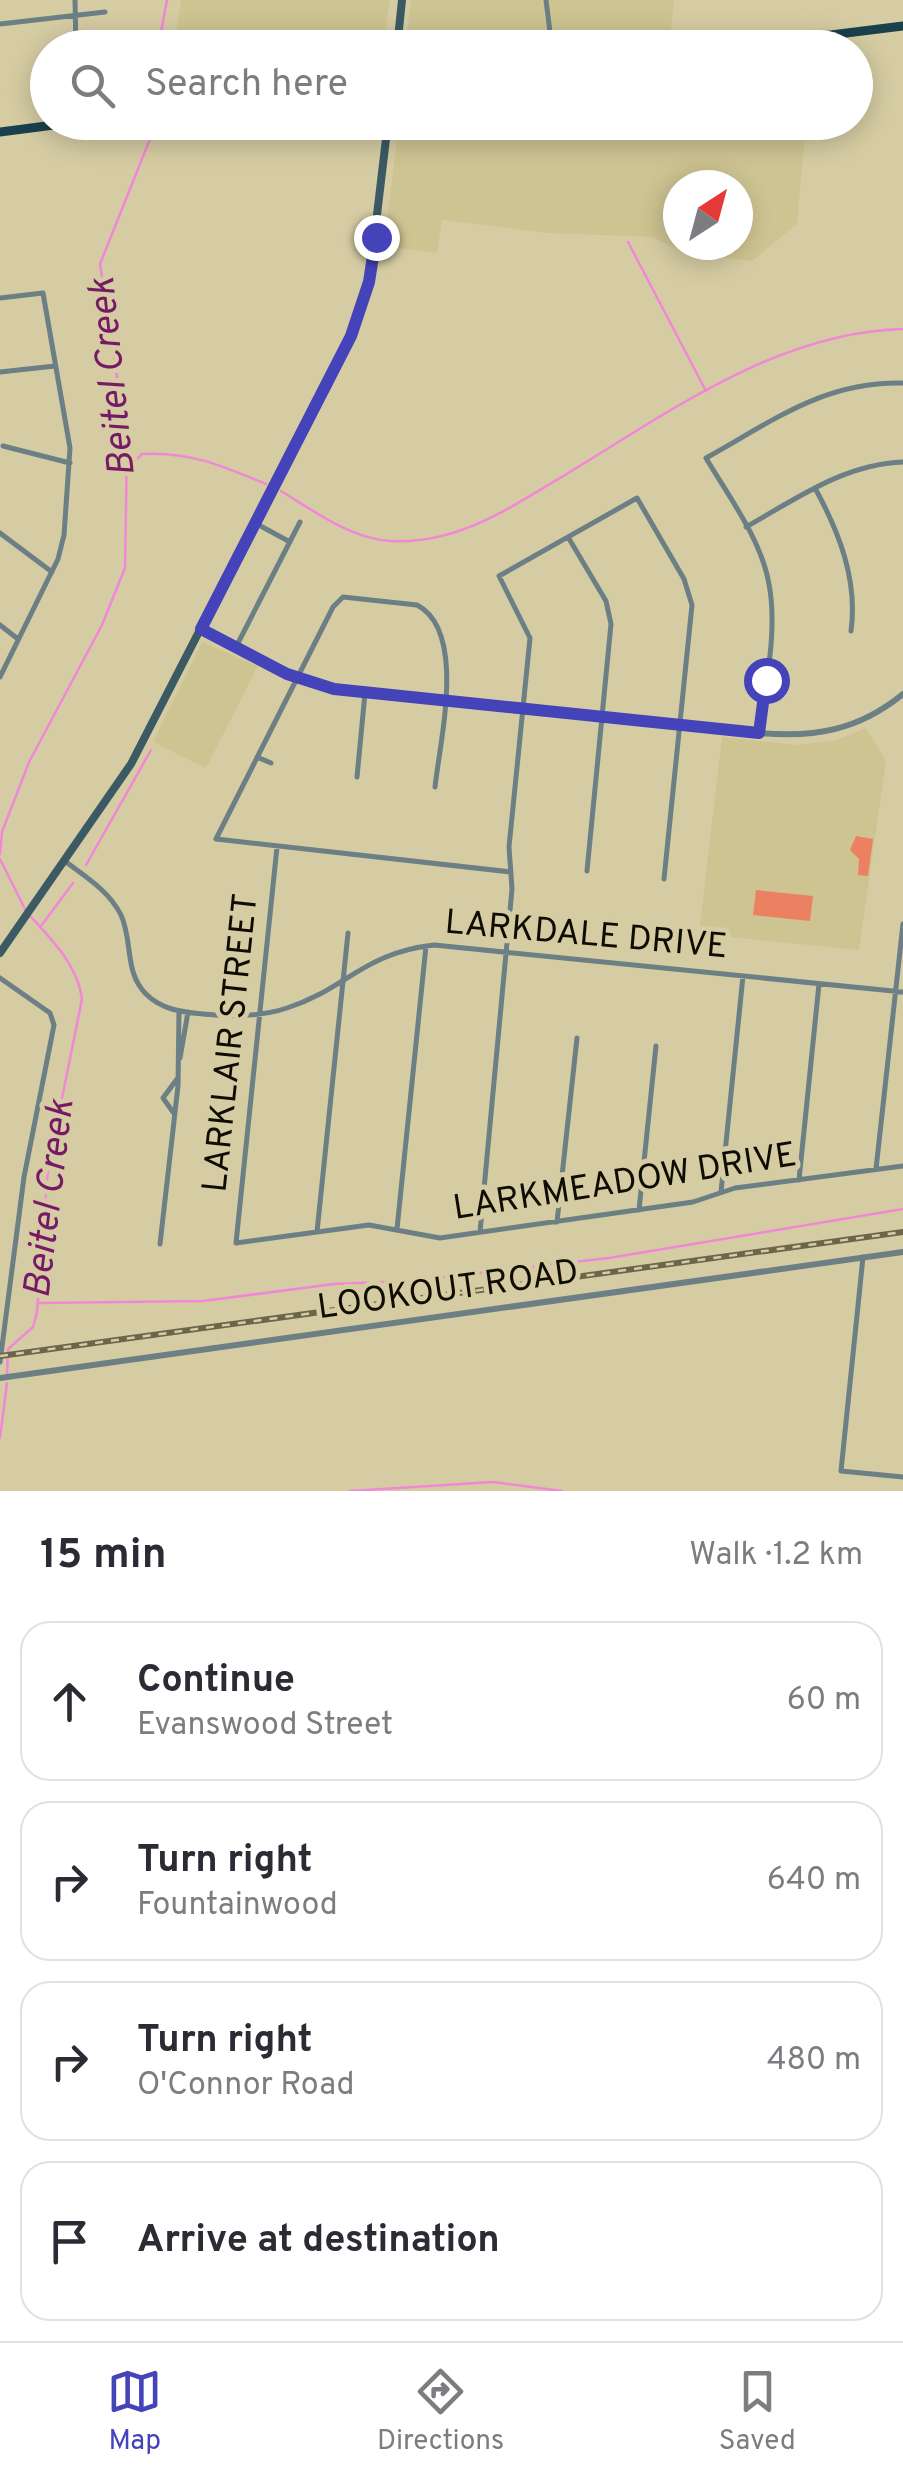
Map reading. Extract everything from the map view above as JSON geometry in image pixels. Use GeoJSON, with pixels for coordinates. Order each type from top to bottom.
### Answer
{"type":"FeatureCollection","features":[{"type":"Feature","properties":{"kind":"main road"},"geometry":{"type":"LineString","coordinates":[[399,30],[402,0]]}},
{"type":"Feature","properties":{"kind":"main road"},"geometry":{"type":"LineString","coordinates":[[871,30],[903,26]]}},
{"type":"Feature","properties":{"kind":"main road"},"geometry":{"type":"LineString","coordinates":[[0,132],[30,128]]}},
{"type":"Feature","properties":{"kind":"main road"},"geometry":{"type":"LineString","coordinates":[[0,954],[131,764],[360,314],[374,256],[386,140]]}},
{"type":"Feature","properties":{"kind":"street"},"geometry":{"type":"LineString","coordinates":[[74,30],[75,0]]}},
{"type":"Feature","properties":{"kind":"street"},"geometry":{"type":"LineString","coordinates":[[546,0],[550,30]]}},
{"type":"Feature","properties":{"kind":"street"},"geometry":{"type":"LineString","coordinates":[[0,24],[105,12]]}},
{"type":"Feature","properties":{"kind":"street"},"geometry":{"type":"LineString","coordinates":[[0,298],[43,293],[70,464],[62,547],[0,677]]}},
{"type":"Feature","properties":{"kind":"street"},"geometry":{"type":"LineString","coordinates":[[0,372],[55,366]]}},
{"type":"Feature","properties":{"kind":"street"},"geometry":{"type":"LineString","coordinates":[[759,733],[771,604],[766,570],[706,458],[826,393],[867,382],[903,383]]}},
{"type":"Feature","properties":{"kind":"street"},"geometry":{"type":"LineString","coordinates":[[3,446],[70,464]]}},
{"type":"Feature","properties":{"kind":"street"},"geometry":{"type":"LineString","coordinates":[[746,527],[815,488],[866,466],[903,462]]}},
{"type":"Feature","properties":{"kind":"street"},"geometry":{"type":"LineString","coordinates":[[815,488],[842,544],[853,608],[851,632]]}},
{"type":"Feature","properties":{"kind":"street"},"geometry":{"type":"LineString","coordinates":[[480,1232],[506,950],[512,872],[509,847],[529,630],[499,576],[637,498],[684,579],[692,604],[664,879]]}},
{"type":"Feature","properties":{"kind":"street"},"geometry":{"type":"LineString","coordinates":[[236,647],[300,522]]}},
{"type":"Feature","properties":{"kind":"street"},"geometry":{"type":"LineString","coordinates":[[254,523],[290,542]]}},
{"type":"Feature","properties":{"kind":"street"},"geometry":{"type":"LineString","coordinates":[[0,534],[52,572]]}},
{"type":"Feature","properties":{"kind":"street"},"geometry":{"type":"LineString","coordinates":[[568,537],[610,615],[587,871]]}},
{"type":"Feature","properties":{"kind":"street"},"geometry":{"type":"LineString","coordinates":[[435,786],[445,645],[426,609],[348,597],[339,600],[216,839],[512,872]]}},
{"type":"Feature","properties":{"kind":"street"},"geometry":{"type":"LineString","coordinates":[[0,626],[19,640]]}},
{"type":"Feature","properties":{"kind":"street"},"geometry":{"type":"LineString","coordinates":[[201,629],[297,678],[365,693],[759,733],[804,736],[845,728],[882,710],[903,694]]}},
{"type":"Feature","properties":{"kind":"street"},"geometry":{"type":"LineString","coordinates":[[357,777],[365,693]]}},
{"type":"Feature","properties":{"kind":"street"},"geometry":{"type":"LineString","coordinates":[[258,757],[271,763]]}},
{"type":"Feature","properties":{"kind":"street","name":"LARKLAIR STREET"},"geometry":{"type":"LineString","coordinates":[[236,1243],[277,847]]}},
{"type":"Feature","properties":{"kind":"street","name":"LARKDALE DRIVE"},"geometry":{"type":"LineString","coordinates":[[66,862],[102,889],[119,912],[140,987],[160,1004],[179,1011],[260,1014],[304,1002],[380,957],[426,946],[506,950],[899,992]]}},
{"type":"Feature","properties":{"kind":"street"},"geometry":{"type":"LineString","coordinates":[[876,1170],[899,992],[903,924]]}},
{"type":"Feature","properties":{"kind":"street"},"geometry":{"type":"LineString","coordinates":[[318,1232],[348,933]]}},
{"type":"Feature","properties":{"kind":"street"},"geometry":{"type":"LineString","coordinates":[[397,1229],[426,946]]}},
{"type":"Feature","properties":{"kind":"street"},"geometry":{"type":"LineString","coordinates":[[720,1192],[743,976]]}},
{"type":"Feature","properties":{"kind":"street"},"geometry":{"type":"LineString","coordinates":[[0,978],[50,1013],[54,1025],[24,1177],[0,1362]]}},
{"type":"Feature","properties":{"kind":"street"},"geometry":{"type":"LineString","coordinates":[[798,1180],[819,984]]}},
{"type":"Feature","properties":{"kind":"street"},"geometry":{"type":"LineString","coordinates":[[179,1011],[179,1061]]}},
{"type":"Feature","properties":{"kind":"street"},"geometry":{"type":"LineString","coordinates":[[160,1244],[179,1061],[188,1012]]}},
{"type":"Feature","properties":{"kind":"street"},"geometry":{"type":"LineString","coordinates":[[558,1222],[577,1038]]}},
{"type":"Feature","properties":{"kind":"street"},"geometry":{"type":"LineString","coordinates":[[639,1210],[656,1046]]}},
{"type":"Feature","properties":{"kind":"street"},"geometry":{"type":"LineString","coordinates":[[173,1112],[163,1098],[177,1079]]}},
{"type":"Feature","properties":{"kind":"street","name":"LARKMEADOW DRIVE"},"geometry":{"type":"LineString","coordinates":[[236,1243],[369,1225],[432,1238],[694,1202],[720,1192],[903,1166]]}},
{"type":"Feature","properties":{"kind":"street","name":"LOOKOUT ROAD"},"geometry":{"type":"LineString","coordinates":[[0,1378],[903,1252]]}},
{"type":"Feature","properties":{"kind":"street"},"geometry":{"type":"LineString","coordinates":[[863,1257],[841,1470],[903,1477]]}},
{"type":"Feature","properties":{"kind":"shaded area"},"geometry":{"type":"Polygon","coordinates":[[[181,0],[390,0],[386,30],[177,30],[181,0]]]}},
{"type":"Feature","properties":{"kind":"shaded area"},"geometry":{"type":"Polygon","coordinates":[[[411,0],[674,0],[671,30],[407,30],[411,0]]]}},
{"type":"Feature","properties":{"kind":"shaded area"},"geometry":{"type":"Polygon","coordinates":[[[397,140],[804,140],[797,224],[752,261],[744,260],[753,260],[753,170],[663,170],[663,242],[651,237],[549,233],[442,220],[437,253],[384,246],[397,140]]]}},
{"type":"Feature","properties":{"kind":"shaded area"},"geometry":{"type":"Polygon","coordinates":[[[202,642],[258,666],[206,768],[153,742],[202,642]]]}},
{"type":"Feature","properties":{"kind":"shaded area"},"geometry":{"type":"Polygon","coordinates":[[[866,728],[886,761],[859,950],[699,934],[722,737],[796,745],[834,741],[866,728]]]}},
{"type":"Feature","properties":{"kind":"shaded area"},"geometry":{"type":"Polygon","coordinates":[[[856,836],[873,839],[868,876],[858,875],[859,859],[850,850],[856,836]]]}},
{"type":"Feature","properties":{"kind":"shaded area"},"geometry":{"type":"Polygon","coordinates":[[[756,890],[813,896],[810,921],[753,915],[756,890]]]}},
{"type":"Feature","properties":{"kind":"waterway","name":"Beitel Creek"},"geometry":{"type":"LineString","coordinates":[[161,30],[167,0]]}},
{"type":"Feature","properties":{"kind":"waterway","name":"Beitel Creek"},"geometry":{"type":"LineString","coordinates":[[0,854],[2,832],[29,762],[102,625],[125,568],[127,444],[100,264],[150,140]]}},
{"type":"Feature","properties":{"kind":"waterway"},"geometry":{"type":"LineString","coordinates":[[628,242],[706,391]]}},
{"type":"Feature","properties":{"kind":"waterway"},"geometry":{"type":"LineString","coordinates":[[281,491],[333,523],[362,535],[391,541],[439,537],[503,511],[685,402],[769,360],[812,344],[903,329]]}},
{"type":"Feature","properties":{"kind":"waterway"},"geometry":{"type":"LineString","coordinates":[[129,467],[142,454],[175,455],[220,466],[266,484]]}},
{"type":"Feature","properties":{"kind":"waterway"},"geometry":{"type":"LineString","coordinates":[[86,865],[151,750]]}},
{"type":"Feature","properties":{"kind":"waterway","name":"Beitel Creek"},"geometry":{"type":"LineString","coordinates":[[0,859],[26,911]]}},
{"type":"Feature","properties":{"kind":"waterway"},"geometry":{"type":"LineString","coordinates":[[41,926],[73,883]]}},
{"type":"Feature","properties":{"kind":"waterway","name":"Beitel Creek"},"geometry":{"type":"LineString","coordinates":[[7,1374],[8,1349],[33,1327],[37,1312],[48,1168],[82,999],[70,965],[31,917]]}},
{"type":"Feature","properties":{"kind":"waterway"},"geometry":{"type":"LineString","coordinates":[[38,1303],[203,1301],[334,1284],[409,1281],[609,1258],[903,1209]]}},
{"type":"Feature","properties":{"kind":"waterway","name":"Beitel Creek"},"geometry":{"type":"LineString","coordinates":[[0,1438],[7,1383]]}},
{"type":"Feature","properties":{"kind":"waterway"},"geometry":{"type":"LineString","coordinates":[[350,1491],[493,1482],[562,1491]]}},
{"type":"Feature","properties":{"kind":"railway"},"geometry":{"type":"LineString","coordinates":[[0,1356],[903,1232]]}},
{"type":"Feature","properties":{"kind":"route"},"geometry":{"type":"LineString","coordinates":[[376,237],[369,282],[351,336],[201,629],[287,674],[334,689],[759,733],[766,680]]}}]}
